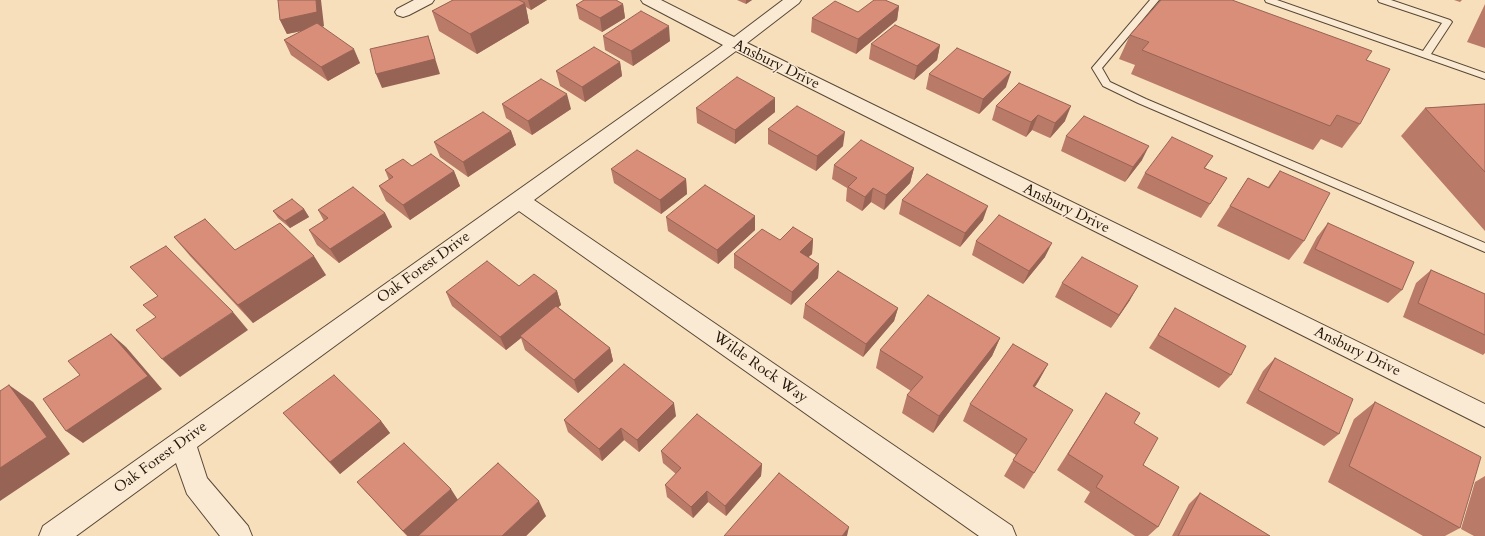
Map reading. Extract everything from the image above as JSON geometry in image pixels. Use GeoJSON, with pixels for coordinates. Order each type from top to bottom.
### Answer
{"type":"FeatureCollection","features":[{"type":"Feature","properties":{"kind":"street"},"geometry":{"type":"LineString","coordinates":[[403,12],[426,0]]}},
{"type":"Feature","properties":{"kind":"street","name":"Ansbury Drive"},"geometry":{"type":"LineString","coordinates":[[649,0],[1485,416]]}},
{"type":"Feature","properties":{"kind":"street","name":"Oak Forest Drive"},"geometry":{"type":"LineString","coordinates":[[53,536],[735,44],[793,0]]}},
{"type":"Feature","properties":{"kind":"street","name":"Wilde Rock Way"},"geometry":{"type":"LineString","coordinates":[[519,200],[1002,536]]}},
{"type":"Feature","properties":{"kind":"street"},"geometry":{"type":"LineString","coordinates":[[184,442],[196,485],[238,536]]}},
{"type":"Feature","properties":{"kind":"lane"},"geometry":{"type":"LineString","coordinates":[[1155,0],[1097,68],[1106,84],[1142,102],[1485,248]]}},
{"type":"Feature","properties":{"kind":"lane"},"geometry":{"type":"LineString","coordinates":[[1269,0],[1485,76]]}},
{"type":"Feature","properties":{"kind":"lane"},"geometry":{"type":"LineString","coordinates":[[1382,0],[1447,22],[1425,55]]}},
{"type":"Feature","properties":{"kind":"building"},"geometry":{"type":"Polygon","coordinates":[[[278,0],[316,0],[317,12],[280,20],[278,0]]]}},
{"type":"Feature","properties":{"kind":"building"},"geometry":{"type":"Polygon","coordinates":[[[453,0],[519,0],[525,3],[470,34],[432,11],[453,0]]]}},
{"type":"Feature","properties":{"kind":"building"},"geometry":{"type":"Polygon","coordinates":[[[584,0],[616,0],[623,4],[600,18],[576,5],[584,0]]]}},
{"type":"Feature","properties":{"kind":"building"},"geometry":{"type":"Polygon","coordinates":[[[874,0],[885,0],[899,6],[858,39],[812,18],[835,1],[858,12],[874,0]]]}},
{"type":"Feature","properties":{"kind":"building"},"geometry":{"type":"Polygon","coordinates":[[[1161,0],[1232,0],[1372,51],[1366,60],[1390,69],[1360,124],[1337,115],[1330,126],[1142,50],[1149,42],[1130,35],[1161,0]]]}},
{"type":"Feature","properties":{"kind":"building"},"geometry":{"type":"Polygon","coordinates":[[[641,11],[669,26],[631,51],[603,36],[641,11]]]}},
{"type":"Feature","properties":{"kind":"building"},"geometry":{"type":"Polygon","coordinates":[[[317,23],[354,49],[321,67],[284,40],[317,23]]]}},
{"type":"Feature","properties":{"kind":"building"},"geometry":{"type":"Polygon","coordinates":[[[895,25],[940,45],[917,66],[871,44],[895,25]]]}},
{"type":"Feature","properties":{"kind":"building"},"geometry":{"type":"Polygon","coordinates":[[[428,36],[435,59],[376,74],[370,49],[428,36]]]}},
{"type":"Feature","properties":{"kind":"building"},"geometry":{"type":"Polygon","coordinates":[[[594,47],[620,62],[582,87],[556,71],[594,47]]]}},
{"type":"Feature","properties":{"kind":"building"},"geometry":{"type":"Polygon","coordinates":[[[957,48],[1011,72],[983,99],[929,74],[957,48]]]}},
{"type":"Feature","properties":{"kind":"building"},"geometry":{"type":"Polygon","coordinates":[[[737,77],[775,98],[735,130],[696,108],[737,77]]]}},
{"type":"Feature","properties":{"kind":"building"},"geometry":{"type":"Polygon","coordinates":[[[541,79],[567,94],[528,121],[502,104],[541,79]]]}},
{"type":"Feature","properties":{"kind":"building"},"geometry":{"type":"Polygon","coordinates":[[[1019,83],[1071,106],[1055,123],[1038,115],[1031,122],[996,106],[1019,83]]]}},
{"type":"Feature","properties":{"kind":"building"},"geometry":{"type":"Polygon","coordinates":[[[1485,104],[1485,172],[1425,108],[1485,104]]]}},
{"type":"Feature","properties":{"kind":"building"},"geometry":{"type":"Polygon","coordinates":[[[797,106],[845,132],[817,156],[768,129],[797,106]]]}},
{"type":"Feature","properties":{"kind":"building"},"geometry":{"type":"Polygon","coordinates":[[[483,112],[511,131],[463,162],[434,142],[483,112]]]}},
{"type":"Feature","properties":{"kind":"building"},"geometry":{"type":"Polygon","coordinates":[[[1084,116],[1149,146],[1133,167],[1066,136],[1084,116]]]}},
{"type":"Feature","properties":{"kind":"building"},"geometry":{"type":"Polygon","coordinates":[[[1172,137],[1213,156],[1204,168],[1227,178],[1210,204],[1145,173],[1172,137]]]}},
{"type":"Feature","properties":{"kind":"building"},"geometry":{"type":"Polygon","coordinates":[[[861,140],[914,168],[886,195],[873,188],[865,197],[848,187],[857,178],[834,165],[861,140]]]}},
{"type":"Feature","properties":{"kind":"building"},"geometry":{"type":"Polygon","coordinates":[[[637,150],[686,179],[660,200],[611,169],[637,150]]]}},
{"type":"Feature","properties":{"kind":"building"},"geometry":{"type":"Polygon","coordinates":[[[431,154],[454,171],[403,205],[379,186],[393,177],[385,170],[403,159],[412,166],[431,154]]]}},
{"type":"Feature","properties":{"kind":"building"},"geometry":{"type":"Polygon","coordinates":[[[1280,171],[1330,193],[1304,241],[1230,206],[1248,178],[1269,188],[1280,171]]]}},
{"type":"Feature","properties":{"kind":"building"},"geometry":{"type":"Polygon","coordinates":[[[927,174],[988,206],[965,233],[902,200],[927,174]]]}},
{"type":"Feature","properties":{"kind":"building"},"geometry":{"type":"Polygon","coordinates":[[[705,185],[755,216],[717,250],[666,217],[705,185]]]}},
{"type":"Feature","properties":{"kind":"building"},"geometry":{"type":"Polygon","coordinates":[[[353,187],[385,213],[330,249],[309,230],[328,218],[318,210],[353,187]]]}},
{"type":"Feature","properties":{"kind":"building"},"geometry":{"type":"Polygon","coordinates":[[[292,199],[304,209],[285,221],[273,211],[292,199]]]}},
{"type":"Feature","properties":{"kind":"building"},"geometry":{"type":"Polygon","coordinates":[[[999,215],[1052,243],[1029,271],[976,241],[999,215]]]}},
{"type":"Feature","properties":{"kind":"building"},"geometry":{"type":"Polygon","coordinates":[[[205,219],[235,250],[280,223],[314,256],[238,305],[174,237],[205,219]]]}},
{"type":"Feature","properties":{"kind":"building"},"geometry":{"type":"Polygon","coordinates":[[[1328,223],[1414,262],[1402,290],[1315,249],[1328,223]]]}},
{"type":"Feature","properties":{"kind":"building"},"geometry":{"type":"Polygon","coordinates":[[[793,227],[813,239],[800,252],[819,264],[792,292],[734,254],[762,229],[780,240],[793,227]]]}},
{"type":"Feature","properties":{"kind":"building"},"geometry":{"type":"Polygon","coordinates":[[[166,246],[233,312],[162,359],[136,330],[156,317],[143,305],[158,296],[130,267],[166,246]]]}},
{"type":"Feature","properties":{"kind":"building"},"geometry":{"type":"Polygon","coordinates":[[[1082,257],[1138,286],[1119,315],[1062,283],[1082,257]]]}},
{"type":"Feature","properties":{"kind":"building"},"geometry":{"type":"Polygon","coordinates":[[[487,261],[519,286],[534,274],[557,291],[500,337],[446,292],[487,261]]]}},
{"type":"Feature","properties":{"kind":"building"},"geometry":{"type":"Polygon","coordinates":[[[1431,270],[1485,294],[1485,335],[1418,303],[1431,270]]]}},
{"type":"Feature","properties":{"kind":"building"},"geometry":{"type":"Polygon","coordinates":[[[838,271],[898,308],[866,344],[805,304],[838,271]]]}},
{"type":"Feature","properties":{"kind":"building"},"geometry":{"type":"Polygon","coordinates":[[[928,295],[1000,338],[939,416],[907,395],[923,377],[880,350],[928,295]]]}},
{"type":"Feature","properties":{"kind":"building"},"geometry":{"type":"Polygon","coordinates":[[[556,306],[610,348],[574,380],[520,336],[556,306]]]}},
{"type":"Feature","properties":{"kind":"building"},"geometry":{"type":"Polygon","coordinates":[[[1175,308],[1246,346],[1231,375],[1158,335],[1175,308]]]}},
{"type":"Feature","properties":{"kind":"building"},"geometry":{"type":"Polygon","coordinates":[[[111,334],[148,376],[66,431],[43,399],[80,375],[68,361],[111,334]]]}},
{"type":"Feature","properties":{"kind":"building"},"geometry":{"type":"Polygon","coordinates":[[[1013,344],[1048,364],[1033,386],[1073,410],[1034,473],[1013,460],[1027,439],[970,404],[1013,344]]]}},
{"type":"Feature","properties":{"kind":"building"},"geometry":{"type":"Polygon","coordinates":[[[1275,358],[1353,399],[1339,434],[1258,390],[1275,358]]]}},
{"type":"Feature","properties":{"kind":"building"},"geometry":{"type":"Polygon","coordinates":[[[624,364],[674,403],[637,440],[621,428],[599,449],[564,420],[624,364]]]}},
{"type":"Feature","properties":{"kind":"building"},"geometry":{"type":"Polygon","coordinates":[[[334,375],[381,421],[330,462],[283,413],[334,375]]]}},
{"type":"Feature","properties":{"kind":"building"},"geometry":{"type":"Polygon","coordinates":[[[9,385],[47,437],[0,468],[0,391],[9,385]]]}},
{"type":"Feature","properties":{"kind":"building"},"geometry":{"type":"Polygon","coordinates":[[[1106,393],[1140,413],[1134,423],[1158,438],[1143,465],[1179,487],[1158,527],[1096,487],[1103,476],[1068,454],[1106,393]]]}},
{"type":"Feature","properties":{"kind":"building"},"geometry":{"type":"Polygon","coordinates":[[[1375,402],[1481,457],[1460,528],[1349,466],[1375,402]]]}},
{"type":"Feature","properties":{"kind":"building"},"geometry":{"type":"Polygon","coordinates":[[[697,414],[762,464],[725,506],[707,491],[691,507],[665,485],[681,468],[661,451],[697,414]]]}},
{"type":"Feature","properties":{"kind":"building"},"geometry":{"type":"Polygon","coordinates":[[[404,443],[451,489],[403,531],[357,482],[404,443]]]}},
{"type":"Feature","properties":{"kind":"building"},"geometry":{"type":"Polygon","coordinates":[[[498,463],[539,501],[502,536],[418,536],[498,463]]]}},
{"type":"Feature","properties":{"kind":"building"},"geometry":{"type":"Polygon","coordinates":[[[779,473],[849,527],[842,536],[724,536],[779,473]]]}},
{"type":"Feature","properties":{"kind":"building"},"geometry":{"type":"Polygon","coordinates":[[[1200,493],[1270,536],[1178,536],[1200,493]]]}}]}
